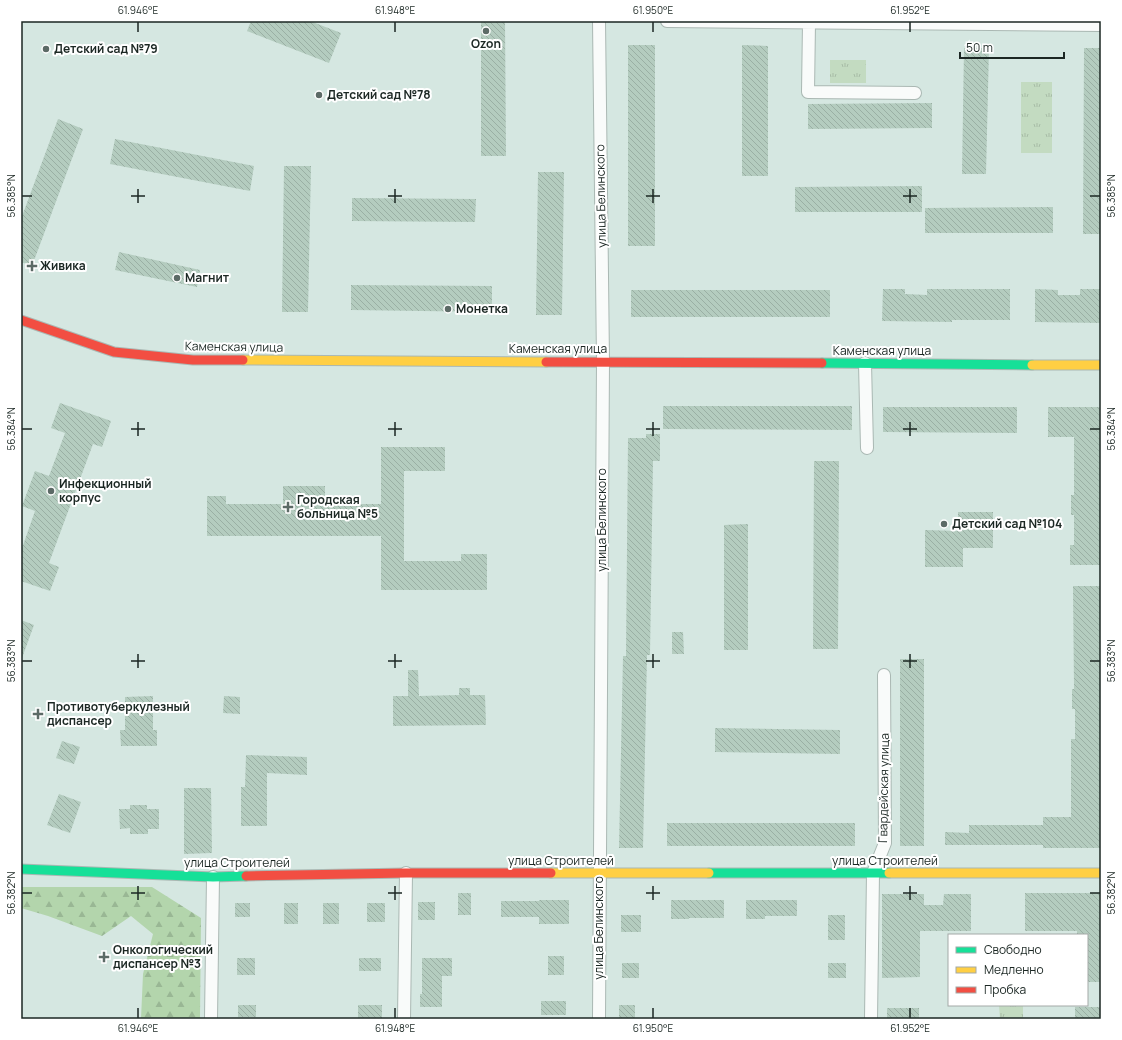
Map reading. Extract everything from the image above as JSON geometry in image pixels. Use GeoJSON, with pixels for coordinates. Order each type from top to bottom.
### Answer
{"type":"FeatureCollection","features":[{"type":"Feature","properties":{"kind":"street","name":"улица Белинского"},"geometry":{"type":"LineString","coordinates":[[598,1019],[603,362],[599,21]]}},
{"type":"Feature","properties":{"kind":"street"},"geometry":{"type":"LineString","coordinates":[[667,21],[1101,25]]}},
{"type":"Feature","properties":{"kind":"street"},"geometry":{"type":"LineString","coordinates":[[808,23],[808,92],[915,93]]}},
{"type":"Feature","properties":{"kind":"street","name":"Каменская улица"},"geometry":{"type":"LineString","coordinates":[[21,320],[114,352],[193,360],[1101,365]]}},
{"type":"Feature","properties":{"kind":"street"},"geometry":{"type":"LineString","coordinates":[[866,363],[867,448]]}},
{"type":"Feature","properties":{"kind":"street","name":"Гвардейская улица"},"geometry":{"type":"LineString","coordinates":[[871,1019],[873,873],[885,843],[884,675]]}},
{"type":"Feature","properties":{"kind":"street","name":"улица Строителей"},"geometry":{"type":"LineString","coordinates":[[21,869],[213,877],[406,873],[1101,873]]}},
{"type":"Feature","properties":{"kind":"street"},"geometry":{"type":"LineString","coordinates":[[404,1019],[406,873]]}},
{"type":"Feature","properties":{"kind":"street"},"geometry":{"type":"LineString","coordinates":[[211,1019],[213,877]]}},
{"type":"Feature","properties":{"kind":"green space"},"geometry":{"type":"Polygon","coordinates":[[[830,60],[866,60],[866,83],[830,83],[830,60]]]}},
{"type":"Feature","properties":{"kind":"green space"},"geometry":{"type":"Polygon","coordinates":[[[1021,82],[1052,82],[1052,153],[1021,153],[1021,82]]]}},
{"type":"Feature","properties":{"kind":"green space"},"geometry":{"type":"Polygon","coordinates":[[[21,887],[152,887],[201,918],[200,1019],[141,1019],[143,974],[153,934],[131,916],[102,936],[48,916],[21,908],[21,887]]]}},
{"type":"Feature","properties":{"kind":"green space"},"geometry":{"type":"Polygon","coordinates":[[[999,1006],[1023,1006],[1023,1019],[1000,1019],[999,1006]]]}},
{"type":"Feature","properties":{"kind":"building"},"geometry":{"type":"Polygon","coordinates":[[[251,21],[310,21],[341,33],[329,63],[247,31],[251,21]]]}},
{"type":"Feature","properties":{"kind":"building"},"geometry":{"type":"Polygon","coordinates":[[[481,21],[505,21],[506,156],[481,156],[481,21]]]}},
{"type":"Feature","properties":{"kind":"building"},"geometry":{"type":"Polygon","coordinates":[[[628,45],[655,45],[655,246],[628,246],[628,45]]]}},
{"type":"Feature","properties":{"kind":"building"},"geometry":{"type":"Polygon","coordinates":[[[742,45],[768,46],[768,176],[742,176],[742,45]]]}},
{"type":"Feature","properties":{"kind":"building"},"geometry":{"type":"Polygon","coordinates":[[[964,48],[989,48],[986,174],[962,174],[964,48]]]}},
{"type":"Feature","properties":{"kind":"building"},"geometry":{"type":"Polygon","coordinates":[[[1084,48],[1101,48],[1101,234],[1083,234],[1084,48]]]}},
{"type":"Feature","properties":{"kind":"building"},"geometry":{"type":"Polygon","coordinates":[[[932,103],[932,128],[808,129],[808,104],[932,103]]]}},
{"type":"Feature","properties":{"kind":"building"},"geometry":{"type":"Polygon","coordinates":[[[58,119],[83,129],[32,266],[21,262],[21,219],[58,119]]]}},
{"type":"Feature","properties":{"kind":"building"},"geometry":{"type":"Polygon","coordinates":[[[115,139],[254,166],[250,191],[110,164],[115,139]]]}},
{"type":"Feature","properties":{"kind":"building"},"geometry":{"type":"Polygon","coordinates":[[[284,166],[311,166],[308,312],[282,312],[284,166]]]}},
{"type":"Feature","properties":{"kind":"building"},"geometry":{"type":"Polygon","coordinates":[[[538,172],[564,172],[562,315],[536,315],[538,172]]]}},
{"type":"Feature","properties":{"kind":"building"},"geometry":{"type":"Polygon","coordinates":[[[922,186],[922,212],[795,212],[795,187],[922,186]]]}},
{"type":"Feature","properties":{"kind":"building"},"geometry":{"type":"Polygon","coordinates":[[[352,198],[476,199],[475,222],[352,221],[352,198]]]}},
{"type":"Feature","properties":{"kind":"building"},"geometry":{"type":"Polygon","coordinates":[[[1053,207],[1053,233],[925,233],[925,208],[1053,207]]]}},
{"type":"Feature","properties":{"kind":"building","name":"Магнит"},"geometry":{"type":"Polygon","coordinates":[[[119,252],[200,270],[197,287],[115,270],[119,252]]]}},
{"type":"Feature","properties":{"kind":"building"},"geometry":{"type":"Polygon","coordinates":[[[351,285],[492,286],[492,312],[351,310],[351,285]]]}},
{"type":"Feature","properties":{"kind":"building"},"geometry":{"type":"Polygon","coordinates":[[[883,289],[905,289],[905,294],[927,295],[927,289],[1010,289],[1010,320],[952,320],[952,322],[882,321],[883,289]]]}},
{"type":"Feature","properties":{"kind":"building"},"geometry":{"type":"Polygon","coordinates":[[[1035,289],[1058,290],[1058,295],[1080,295],[1080,289],[1101,289],[1101,323],[1035,322],[1035,289]]]}},
{"type":"Feature","properties":{"kind":"building"},"geometry":{"type":"Polygon","coordinates":[[[631,290],[830,290],[830,317],[631,317],[631,290]]]}},
{"type":"Feature","properties":{"kind":"building","name":"Инфекционный корпус"},"geometry":{"type":"Polygon","coordinates":[[[60,403],[111,421],[102,447],[93,444],[49,563],[59,567],[50,591],[21,581],[21,551],[35,511],[22,506],[35,471],[49,476],[65,433],[51,428],[60,403]]]}},
{"type":"Feature","properties":{"kind":"building"},"geometry":{"type":"Polygon","coordinates":[[[663,406],[852,406],[852,430],[663,429],[663,406]]]}},
{"type":"Feature","properties":{"kind":"building"},"geometry":{"type":"Polygon","coordinates":[[[883,407],[1017,407],[1017,433],[883,432],[883,407]]]}},
{"type":"Feature","properties":{"kind":"building"},"geometry":{"type":"Polygon","coordinates":[[[1048,407],[1101,407],[1101,565],[1070,565],[1070,545],[1074,545],[1074,515],[1071,515],[1071,495],[1074,495],[1074,437],[1048,437],[1048,407]]]}},
{"type":"Feature","properties":{"kind":"building"},"geometry":{"type":"Polygon","coordinates":[[[646,434],[660,434],[660,461],[653,461],[650,655],[647,655],[643,848],[619,848],[623,656],[626,656],[628,438],[646,438],[646,434]]]}},
{"type":"Feature","properties":{"kind":"building"},"geometry":{"type":"Polygon","coordinates":[[[381,447],[445,447],[445,471],[404,471],[404,561],[461,561],[461,554],[487,554],[487,590],[381,590],[381,536],[207,536],[207,496],[226,496],[226,504],[283,504],[283,486],[325,486],[325,504],[381,504],[381,447]]]}},
{"type":"Feature","properties":{"kind":"building"},"geometry":{"type":"Polygon","coordinates":[[[814,461],[839,461],[838,649],[813,649],[814,461]]]}},
{"type":"Feature","properties":{"kind":"building"},"geometry":{"type":"Polygon","coordinates":[[[958,512],[993,512],[993,548],[963,548],[963,567],[925,567],[925,530],[958,531],[958,512]]]}},
{"type":"Feature","properties":{"kind":"building"},"geometry":{"type":"Polygon","coordinates":[[[748,524],[748,650],[724,650],[724,525],[748,524]]]}},
{"type":"Feature","properties":{"kind":"building"},"geometry":{"type":"Polygon","coordinates":[[[1073,586],[1101,586],[1101,848],[1043,848],[1043,845],[945,845],[945,832],[969,833],[969,825],[1043,825],[1043,817],[1071,817],[1071,739],[1075,739],[1075,709],[1072,709],[1072,689],[1074,689],[1073,586]]]}},
{"type":"Feature","properties":{"kind":"building"},"geometry":{"type":"Polygon","coordinates":[[[21,620],[34,625],[22,658],[21,658],[21,620]]]}},
{"type":"Feature","properties":{"kind":"building"},"geometry":{"type":"Polygon","coordinates":[[[672,632],[683,632],[684,654],[672,654],[672,632]]]}},
{"type":"Feature","properties":{"kind":"building"},"geometry":{"type":"Polygon","coordinates":[[[900,659],[924,659],[924,846],[900,846],[900,659]]]}},
{"type":"Feature","properties":{"kind":"building"},"geometry":{"type":"Polygon","coordinates":[[[408,670],[418,670],[419,696],[459,695],[459,688],[470,688],[470,695],[485,695],[486,725],[393,726],[393,696],[408,696],[408,670]]]}},
{"type":"Feature","properties":{"kind":"building"},"geometry":{"type":"Polygon","coordinates":[[[153,696],[153,730],[157,730],[157,746],[121,746],[120,730],[125,730],[125,697],[153,696]]]}},
{"type":"Feature","properties":{"kind":"building"},"geometry":{"type":"Polygon","coordinates":[[[224,696],[240,697],[240,714],[223,713],[224,696]]]}},
{"type":"Feature","properties":{"kind":"building"},"geometry":{"type":"Polygon","coordinates":[[[715,728],[840,730],[840,754],[715,752],[715,728]]]}},
{"type":"Feature","properties":{"kind":"building"},"geometry":{"type":"Polygon","coordinates":[[[62,741],[80,747],[74,764],[56,758],[62,741]]]}},
{"type":"Feature","properties":{"kind":"building"},"geometry":{"type":"Polygon","coordinates":[[[246,755],[307,757],[307,775],[267,773],[267,826],[241,826],[241,787],[245,787],[246,755]]]}},
{"type":"Feature","properties":{"kind":"building"},"geometry":{"type":"Polygon","coordinates":[[[184,788],[211,788],[212,853],[184,854],[184,788]]]}},
{"type":"Feature","properties":{"kind":"building"},"geometry":{"type":"Polygon","coordinates":[[[59,794],[81,802],[70,833],[47,825],[59,794]]]}},
{"type":"Feature","properties":{"kind":"building"},"geometry":{"type":"Polygon","coordinates":[[[130,805],[147,805],[147,809],[159,809],[159,829],[148,829],[148,834],[130,834],[130,828],[120,829],[119,809],[130,809],[130,805]]]}},
{"type":"Feature","properties":{"kind":"building"},"geometry":{"type":"Polygon","coordinates":[[[667,823],[855,823],[855,846],[667,846],[667,823]]]}},
{"type":"Feature","properties":{"kind":"building"},"geometry":{"type":"Polygon","coordinates":[[[458,893],[471,893],[471,915],[458,915],[458,893]]]}},
{"type":"Feature","properties":{"kind":"building"},"geometry":{"type":"Polygon","coordinates":[[[1025,893],[1101,893],[1101,982],[1088,982],[1088,934],[1077,934],[1077,931],[1025,931],[1025,893]]]}},
{"type":"Feature","properties":{"kind":"building"},"geometry":{"type":"Polygon","coordinates":[[[882,894],[924,894],[924,905],[943,905],[944,894],[971,894],[971,931],[920,931],[920,977],[882,978],[882,894]]]}},
{"type":"Feature","properties":{"kind":"building"},"geometry":{"type":"Polygon","coordinates":[[[569,900],[569,924],[539,924],[539,917],[501,917],[501,901],[569,900]]]}},
{"type":"Feature","properties":{"kind":"building"},"geometry":{"type":"Polygon","coordinates":[[[671,900],[724,900],[724,918],[671,919],[671,900]]]}},
{"type":"Feature","properties":{"kind":"building"},"geometry":{"type":"Polygon","coordinates":[[[746,900],[797,900],[797,916],[765,916],[765,919],[746,919],[746,900]]]}},
{"type":"Feature","properties":{"kind":"building"},"geometry":{"type":"Polygon","coordinates":[[[418,902],[435,902],[435,920],[418,920],[418,902]]]}},
{"type":"Feature","properties":{"kind":"building"},"geometry":{"type":"Polygon","coordinates":[[[235,903],[250,903],[250,917],[235,917],[235,903]]]}},
{"type":"Feature","properties":{"kind":"building"},"geometry":{"type":"Polygon","coordinates":[[[284,903],[298,903],[298,924],[284,924],[284,903]]]}},
{"type":"Feature","properties":{"kind":"building"},"geometry":{"type":"Polygon","coordinates":[[[323,903],[339,903],[339,924],[323,924],[323,903]]]}},
{"type":"Feature","properties":{"kind":"building"},"geometry":{"type":"Polygon","coordinates":[[[367,903],[385,903],[385,922],[367,922],[367,903]]]}},
{"type":"Feature","properties":{"kind":"building"},"geometry":{"type":"Polygon","coordinates":[[[621,915],[641,915],[641,932],[621,932],[621,915]]]}},
{"type":"Feature","properties":{"kind":"building"},"geometry":{"type":"Polygon","coordinates":[[[828,915],[845,915],[845,940],[828,940],[828,915]]]}},
{"type":"Feature","properties":{"kind":"building"},"geometry":{"type":"Polygon","coordinates":[[[548,956],[564,956],[564,975],[548,975],[548,956]]]}},
{"type":"Feature","properties":{"kind":"building"},"geometry":{"type":"Polygon","coordinates":[[[237,958],[255,958],[255,975],[237,975],[237,958]]]}},
{"type":"Feature","properties":{"kind":"building"},"geometry":{"type":"Polygon","coordinates":[[[359,958],[381,958],[381,971],[359,971],[359,958]]]}},
{"type":"Feature","properties":{"kind":"building"},"geometry":{"type":"Polygon","coordinates":[[[422,958],[452,958],[452,976],[442,976],[442,1007],[420,1007],[420,994],[422,994],[422,958]]]}},
{"type":"Feature","properties":{"kind":"building"},"geometry":{"type":"Polygon","coordinates":[[[622,963],[639,963],[639,978],[622,978],[622,963]]]}},
{"type":"Feature","properties":{"kind":"building"},"geometry":{"type":"Polygon","coordinates":[[[828,963],[846,963],[846,978],[828,978],[828,963]]]}},
{"type":"Feature","properties":{"kind":"building"},"geometry":{"type":"Polygon","coordinates":[[[541,1001],[566,1001],[566,1015],[541,1015],[541,1001]]]}},
{"type":"Feature","properties":{"kind":"building"},"geometry":{"type":"Polygon","coordinates":[[[238,1005],[256,1005],[256,1017],[238,1017],[238,1005]]]}},
{"type":"Feature","properties":{"kind":"building"},"geometry":{"type":"Polygon","coordinates":[[[358,1005],[382,1005],[382,1019],[358,1019],[358,1005]]]}},
{"type":"Feature","properties":{"kind":"building"},"geometry":{"type":"Polygon","coordinates":[[[619,1005],[635,1005],[635,1019],[619,1019],[619,1005]]]}},
{"type":"Feature","properties":{"kind":"building"},"geometry":{"type":"Polygon","coordinates":[[[1075,1007],[1101,1007],[1101,1019],[1075,1019],[1075,1007]]]}},
{"type":"Feature","properties":{"kind":"building"},"geometry":{"type":"Polygon","coordinates":[[[887,1008],[919,1008],[919,1019],[887,1019],[887,1008]]]}},
{"type":"Feature","properties":{"kind":"traffic: fast"},"geometry":{"type":"LineString","coordinates":[[822,363],[1032,365]]}},
{"type":"Feature","properties":{"kind":"traffic: fast"},"geometry":{"type":"LineString","coordinates":[[21,869],[213,877],[246,876]]}},
{"type":"Feature","properties":{"kind":"traffic: fast"},"geometry":{"type":"LineString","coordinates":[[709,873],[889,873]]}},
{"type":"Feature","properties":{"kind":"traffic: slow"},"geometry":{"type":"LineString","coordinates":[[243,360],[546,362]]}},
{"type":"Feature","properties":{"kind":"traffic: slow"},"geometry":{"type":"LineString","coordinates":[[1032,365],[1101,365]]}},
{"type":"Feature","properties":{"kind":"traffic: slow"},"geometry":{"type":"LineString","coordinates":[[551,873],[709,873]]}},
{"type":"Feature","properties":{"kind":"traffic: slow"},"geometry":{"type":"LineString","coordinates":[[889,873],[1101,873]]}},
{"type":"Feature","properties":{"kind":"traffic: jam"},"geometry":{"type":"LineString","coordinates":[[21,320],[114,352],[193,360],[243,360]]}},
{"type":"Feature","properties":{"kind":"traffic: jam"},"geometry":{"type":"LineString","coordinates":[[546,362],[822,363]]}},
{"type":"Feature","properties":{"kind":"traffic: jam"},"geometry":{"type":"LineString","coordinates":[[246,876],[406,873],[551,873]]}},
{"type":"Feature","properties":{"kind":"place","name":"Ozon"},"geometry":{"type":"Point","coordinates":[486,31]}},
{"type":"Feature","properties":{"kind":"place","name":"Детский сад №79"},"geometry":{"type":"Point","coordinates":[46,49]}},
{"type":"Feature","properties":{"kind":"place","name":"Детский сад №78"},"geometry":{"type":"Point","coordinates":[319,95]}},
{"type":"Feature","properties":{"kind":"place","name":"Живика"},"geometry":{"type":"Point","coordinates":[32,266]}},
{"type":"Feature","properties":{"kind":"place","name":"Магнит"},"geometry":{"type":"Point","coordinates":[177,278]}},
{"type":"Feature","properties":{"kind":"place","name":"Монетка"},"geometry":{"type":"Point","coordinates":[448,309]}},
{"type":"Feature","properties":{"kind":"place","name":"Инфекционный корпус"},"geometry":{"type":"Point","coordinates":[51,491]}},
{"type":"Feature","properties":{"kind":"place","name":"Городская больница №5"},"geometry":{"type":"Point","coordinates":[288,507]}},
{"type":"Feature","properties":{"kind":"place","name":"Детский сад №104"},"geometry":{"type":"Point","coordinates":[944,524]}},
{"type":"Feature","properties":{"kind":"place","name":"Противотуберкулезный диспансер"},"geometry":{"type":"Point","coordinates":[38,714]}},
{"type":"Feature","properties":{"kind":"place","name":"Онкологический диспансер №3"},"geometry":{"type":"Point","coordinates":[104,957]}}]}
